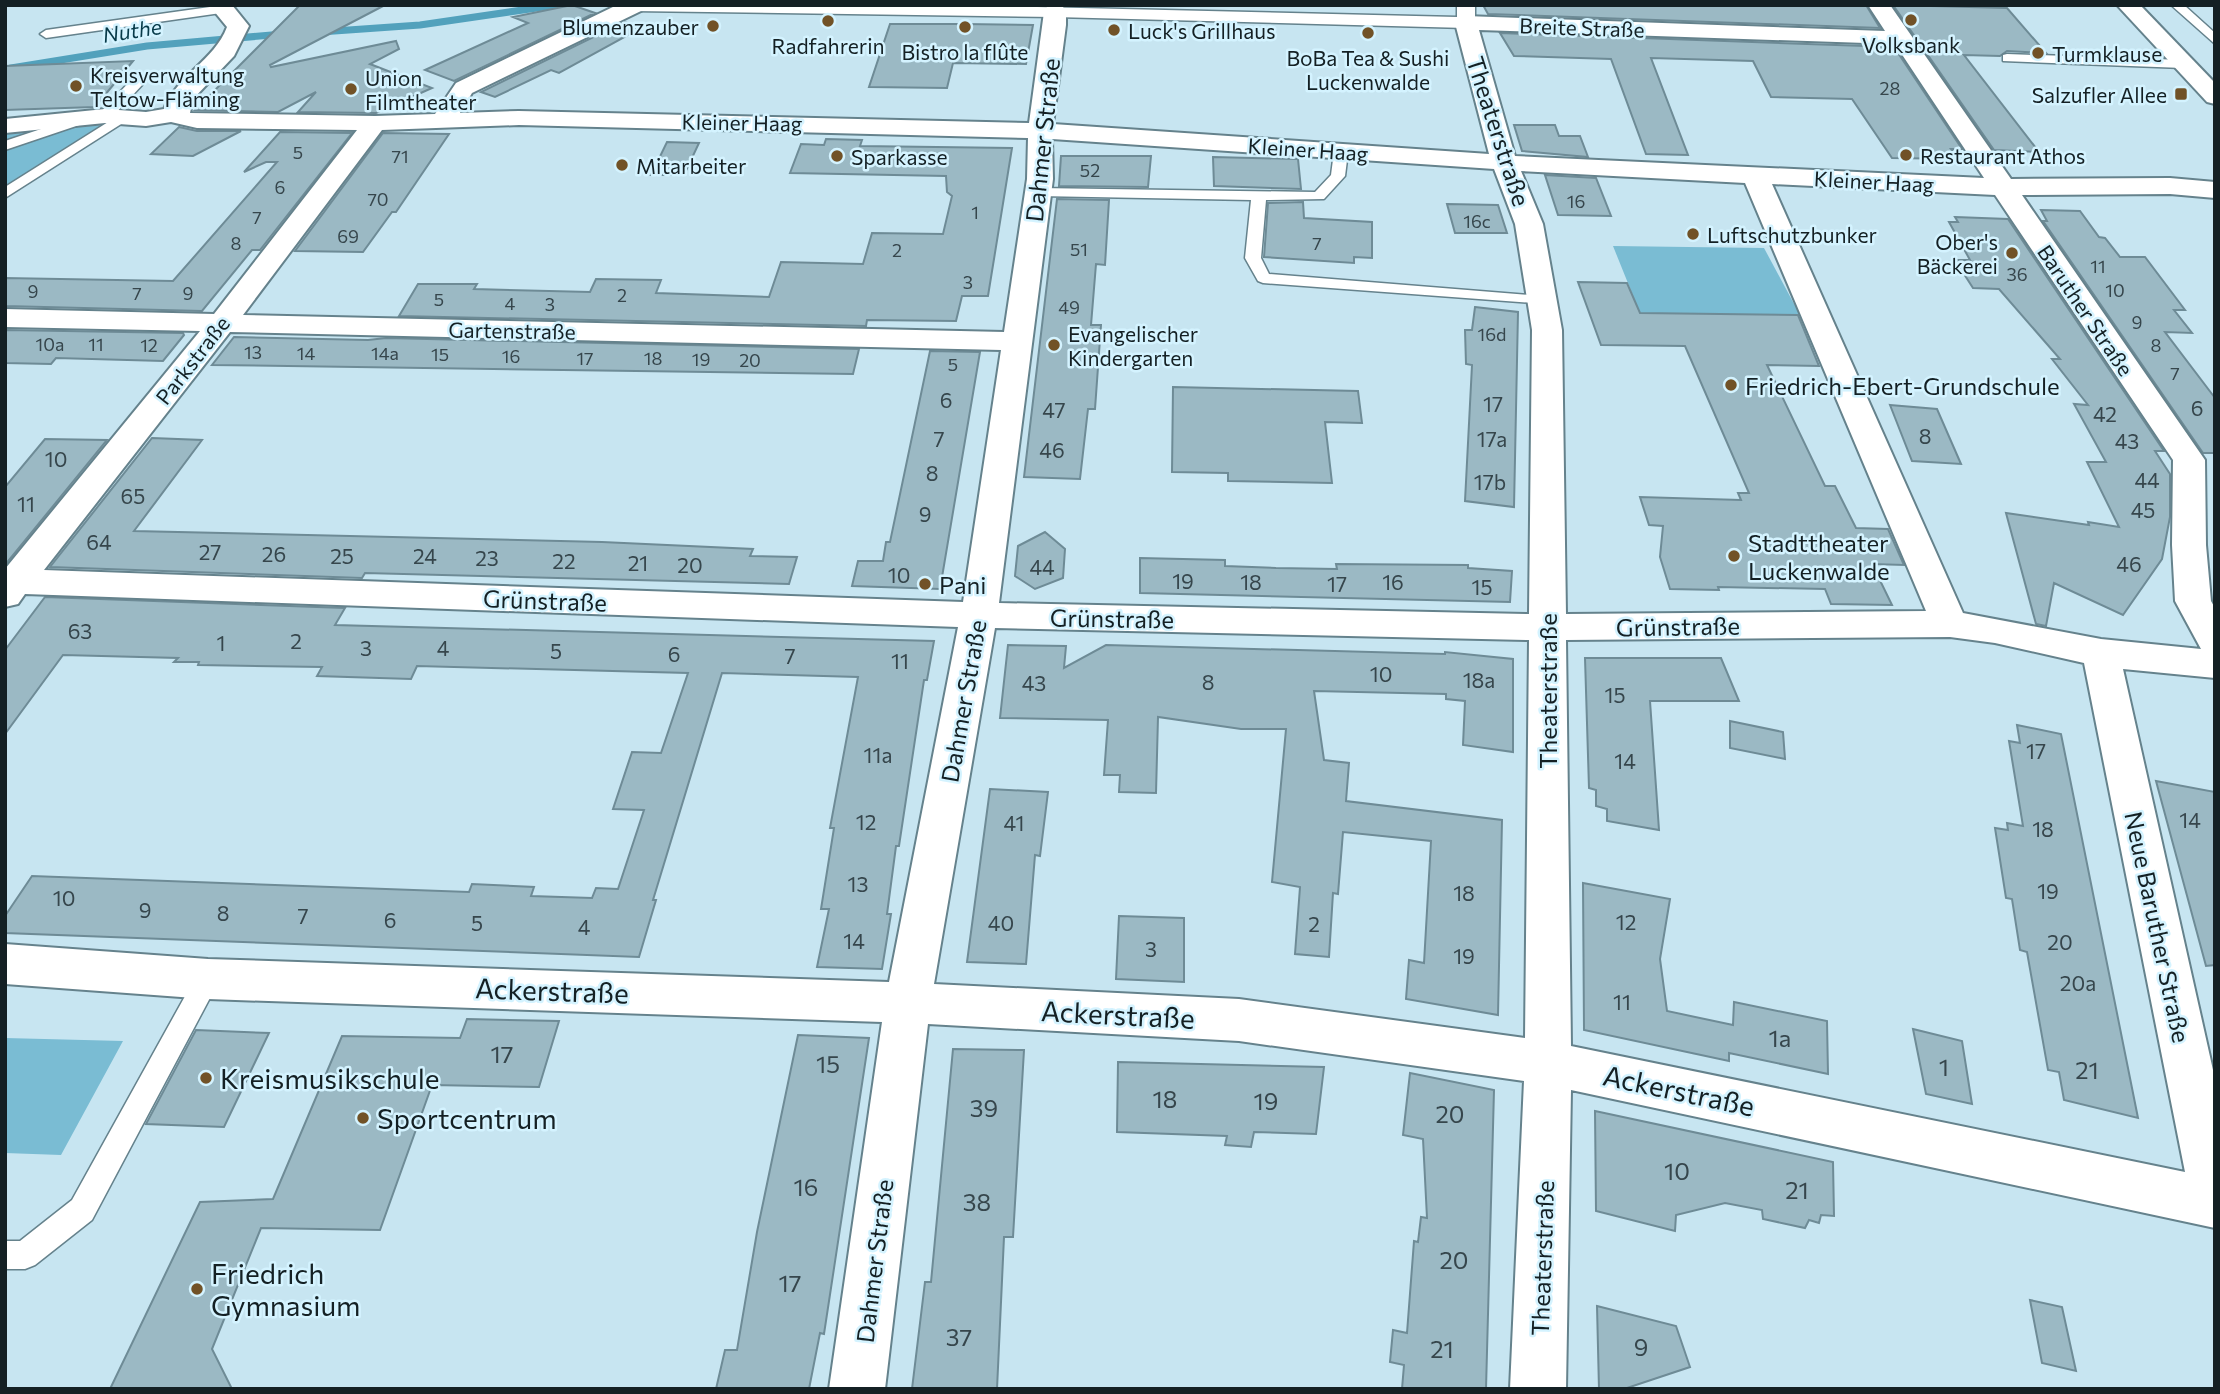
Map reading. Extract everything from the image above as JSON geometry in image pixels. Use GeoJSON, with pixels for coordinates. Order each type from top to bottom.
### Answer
{"type":"FeatureCollection","features":[{"type":"Feature","properties":{"kind":"street"},"geometry":{"type":"LineString","coordinates":[[625,5],[633,6]]}},
{"type":"Feature","properties":{"kind":"street","name":"Baruther Straße"},"geometry":{"type":"LineString","coordinates":[[1879,5],[2189,460],[2189,545],[2193,601],[2215,641]]}},
{"type":"Feature","properties":{"kind":"street"},"geometry":{"type":"LineString","coordinates":[[2128,5],[2215,97]]}},
{"type":"Feature","properties":{"kind":"street"},"geometry":{"type":"LineString","coordinates":[[445,120],[449,108],[464,88],[633,6]]}},
{"type":"Feature","properties":{"kind":"street","name":"Breite Straße"},"geometry":{"type":"LineString","coordinates":[[633,6],[1466,14],[1902,38]]}},
{"type":"Feature","properties":{"kind":"street"},"geometry":{"type":"LineString","coordinates":[[175,114],[180,99],[225,54],[235,36],[238,26],[222,7]]}},
{"type":"Feature","properties":{"kind":"street","name":"Dahmer Straße"},"geometry":{"type":"LineString","coordinates":[[857,1389],[908,1003],[979,615],[1019,341],[1038,192],[1040,131],[1055,12]]}},
{"type":"Feature","properties":{"kind":"street","name":"Theaterstraße"},"geometry":{"type":"LineString","coordinates":[[1466,14],[1504,162],[1529,224],[1547,330],[1548,1063],[1538,1389]]}},
{"type":"Feature","properties":{"kind":"street","name":"Kleiner Haag"},"geometry":{"type":"LineString","coordinates":[[5,126],[106,116],[146,119],[175,114],[183,119],[197,121],[375,123],[519,118],[792,122],[1040,131],[1504,162],[2002,187],[2170,186],[2215,190]]}},
{"type":"Feature","properties":{"kind":"street","name":"Parkstraße"},"geometry":{"type":"LineString","coordinates":[[9,586],[221,324],[375,123]]}},
{"type":"Feature","properties":{"kind":"street"},"geometry":{"type":"LineString","coordinates":[[1755,175],[1950,624]]}},
{"type":"Feature","properties":{"kind":"street","name":"Kleiner Haag"},"geometry":{"type":"LineString","coordinates":[[2170,186],[2215,179]]}},
{"type":"Feature","properties":{"kind":"street","name":"Gartenstraße"},"geometry":{"type":"LineString","coordinates":[[5,318],[1019,341]]}},
{"type":"Feature","properties":{"kind":"street","name":"Grünstraße"},"geometry":{"type":"LineString","coordinates":[[9,586],[979,615],[1546,627],[1950,624],[1995,630],[2101,653],[2215,664]]}},
{"type":"Feature","properties":{"kind":"street","name":"Neue Baruther Straße"},"geometry":{"type":"LineString","coordinates":[[2101,653],[2116,733],[2202,1076],[2215,1201]]}},
{"type":"Feature","properties":{"kind":"street","name":"Ackerstraße"},"geometry":{"type":"LineString","coordinates":[[5,964],[208,979],[908,1003],[1239,1020],[1548,1063],[2215,1201]]}},
{"type":"Feature","properties":{"kind":"lane"},"geometry":{"type":"LineString","coordinates":[[2177,5],[2215,40]]}},
{"type":"Feature","properties":{"kind":"lane"},"geometry":{"type":"LineString","coordinates":[[46,34],[222,7]]}},
{"type":"Feature","properties":{"kind":"lane"},"geometry":{"type":"LineString","coordinates":[[2007,58],[2183,64]]}},
{"type":"Feature","properties":{"kind":"lane"},"geometry":{"type":"LineString","coordinates":[[5,194],[106,116],[140,79]]}},
{"type":"Feature","properties":{"kind":"lane"},"geometry":{"type":"LineString","coordinates":[[5,146],[106,116]]}},
{"type":"Feature","properties":{"kind":"lane"},"geometry":{"type":"LineString","coordinates":[[1038,192],[1320,196],[1338,176],[1341,152]]}},
{"type":"Feature","properties":{"kind":"lane"},"geometry":{"type":"LineString","coordinates":[[1259,196],[1253,258],[1263,278],[1542,302]]}},
{"type":"Feature","properties":{"kind":"lane"},"geometry":{"type":"LineString","coordinates":[[5,1255],[25,1255],[82,1210],[208,979]]}},
{"type":"Feature","properties":{"kind":"shaded area"},"geometry":{"type":"Polygon","coordinates":[[[98,121],[108,123],[5,188],[5,130],[98,121]]]}},
{"type":"Feature","properties":{"kind":"shaded area"},"geometry":{"type":"Polygon","coordinates":[[[1613,246],[1764,248],[1800,315],[1640,313],[1613,246]]]}},
{"type":"Feature","properties":{"kind":"shaded area"},"geometry":{"type":"Polygon","coordinates":[[[5,1038],[123,1041],[61,1155],[5,1153],[5,1038]]]}},
{"type":"Feature","properties":{"kind":"building"},"geometry":{"type":"Polygon","coordinates":[[[300,5],[385,5],[270,65],[271,67],[396,41],[399,49],[370,64],[432,88],[376,113],[298,112],[316,92],[278,112],[195,110],[300,5]]]}},
{"type":"Feature","properties":{"kind":"building"},"geometry":{"type":"Polygon","coordinates":[[[572,5],[595,13],[454,81],[425,70],[528,23],[513,17],[572,5]]]}},
{"type":"Feature","properties":{"kind":"building"},"geometry":{"type":"Polygon","coordinates":[[[1483,5],[1866,5],[1880,28],[1488,14],[1483,5]]]}},
{"type":"Feature","properties":{"kind":"building"},"geometry":{"type":"Polygon","coordinates":[[[1893,5],[2007,8],[2046,53],[2007,51],[2000,56],[1964,55],[2039,152],[1994,150],[1893,5]]]}},
{"type":"Feature","properties":{"kind":"building"},"geometry":{"type":"Polygon","coordinates":[[[624,22],[641,28],[559,73],[551,70],[495,97],[481,92],[624,22]]]}},
{"type":"Feature","properties":{"kind":"building"},"geometry":{"type":"Polygon","coordinates":[[[890,24],[1033,25],[1026,64],[953,63],[947,88],[869,87],[890,24]]]}},
{"type":"Feature","properties":{"kind":"building"},"geometry":{"type":"Polygon","coordinates":[[[1500,33],[1894,47],[1962,149],[1951,149],[1959,159],[1892,158],[1852,99],[1771,97],[1753,61],[1651,58],[1688,155],[1646,154],[1611,59],[1514,56],[1500,33]]]}},
{"type":"Feature","properties":{"kind":"building"},"geometry":{"type":"Polygon","coordinates":[[[133,61],[95,107],[5,110],[5,66],[133,61]]]}},
{"type":"Feature","properties":{"kind":"building"},"geometry":{"type":"Polygon","coordinates":[[[1514,125],[1555,125],[1559,136],[1580,136],[1588,157],[1522,151],[1514,125]]]}},
{"type":"Feature","properties":{"kind":"building"},"geometry":{"type":"Polygon","coordinates":[[[179,127],[197,131],[241,131],[193,156],[151,154],[179,127]]]}},
{"type":"Feature","properties":{"kind":"building"},"geometry":{"type":"Polygon","coordinates":[[[280,132],[352,133],[260,250],[252,250],[202,311],[5,306],[5,278],[173,281],[277,162],[266,162],[244,172],[280,132]]]}},
{"type":"Feature","properties":{"kind":"building"},"geometry":{"type":"Polygon","coordinates":[[[383,133],[449,134],[396,212],[392,212],[363,252],[295,251],[383,133]]]}},
{"type":"Feature","properties":{"kind":"building"},"geometry":{"type":"Polygon","coordinates":[[[826,139],[862,140],[860,146],[1012,148],[988,296],[962,296],[956,321],[867,320],[866,326],[399,316],[418,284],[477,284],[474,289],[590,292],[596,279],[661,280],[656,293],[769,297],[781,262],[863,264],[872,233],[943,234],[952,196],[947,192],[946,176],[790,173],[801,144],[824,145],[826,139]]]}},
{"type":"Feature","properties":{"kind":"building"},"geometry":{"type":"Polygon","coordinates":[[[667,142],[699,143],[684,175],[651,175],[667,142]]]}},
{"type":"Feature","properties":{"kind":"building"},"geometry":{"type":"Polygon","coordinates":[[[1061,156],[1151,156],[1148,187],[1059,186],[1061,156]]]}},
{"type":"Feature","properties":{"kind":"building"},"geometry":{"type":"Polygon","coordinates":[[[1213,157],[1298,159],[1301,189],[1214,186],[1213,157]]]}},
{"type":"Feature","properties":{"kind":"building"},"geometry":{"type":"Polygon","coordinates":[[[1545,175],[1596,178],[1611,216],[1558,215],[1545,175]]]}},
{"type":"Feature","properties":{"kind":"building"},"geometry":{"type":"Polygon","coordinates":[[[1057,199],[1109,200],[1105,265],[1096,264],[1091,325],[1101,325],[1095,409],[1088,409],[1080,479],[1024,477],[1057,199]]]}},
{"type":"Feature","properties":{"kind":"building"},"geometry":{"type":"Polygon","coordinates":[[[1303,202],[1304,218],[1372,222],[1372,258],[1354,257],[1354,263],[1264,257],[1268,203],[1303,202]]]}},
{"type":"Feature","properties":{"kind":"building"},"geometry":{"type":"Polygon","coordinates":[[[1447,204],[1498,205],[1507,233],[1455,233],[1447,204]]]}},
{"type":"Feature","properties":{"kind":"building"},"geometry":{"type":"Polygon","coordinates":[[[2041,210],[2080,211],[2099,237],[2105,238],[2120,257],[2145,257],[2185,310],[2174,310],[2192,333],[2165,332],[2215,398],[2215,453],[2203,453],[2043,221],[2047,221],[2041,210]]]}},
{"type":"Feature","properties":{"kind":"building"},"geometry":{"type":"Polygon","coordinates":[[[1955,217],[2008,219],[2164,451],[2155,451],[2170,474],[2170,517],[2162,559],[2123,615],[2054,583],[2046,626],[2036,624],[2006,513],[2119,527],[2087,462],[2106,462],[2074,404],[2088,405],[2052,359],[2060,359],[1999,289],[1973,288],[1955,260],[1970,260],[1949,222],[1958,222],[1955,217]]]}},
{"type":"Feature","properties":{"kind":"building"},"geometry":{"type":"Polygon","coordinates":[[[1578,282],[1627,283],[1640,313],[1798,315],[1819,366],[1767,365],[1825,486],[1835,486],[1856,528],[1888,529],[1904,565],[1872,564],[1892,605],[1831,604],[1825,589],[1670,589],[1660,557],[1663,526],[1649,525],[1640,497],[1741,500],[1738,493],[1749,493],[1685,346],[1601,345],[1578,282]]]}},
{"type":"Feature","properties":{"kind":"building"},"geometry":{"type":"Polygon","coordinates":[[[1475,307],[1518,312],[1514,507],[1465,501],[1472,365],[1466,364],[1465,330],[1472,330],[1475,307]]]}},
{"type":"Feature","properties":{"kind":"building"},"geometry":{"type":"Polygon","coordinates":[[[5,330],[184,335],[163,361],[56,358],[51,364],[5,363],[5,330]]]}},
{"type":"Feature","properties":{"kind":"building"},"geometry":{"type":"Polygon","coordinates":[[[234,337],[859,349],[853,374],[212,365],[234,337]]]}},
{"type":"Feature","properties":{"kind":"building"},"geometry":{"type":"Polygon","coordinates":[[[930,351],[980,352],[940,589],[852,586],[858,561],[883,561],[886,542],[890,542],[930,351]]]}},
{"type":"Feature","properties":{"kind":"building"},"geometry":{"type":"Polygon","coordinates":[[[1173,387],[1358,391],[1362,423],[1325,422],[1332,483],[1228,481],[1228,473],[1172,472],[1173,387]]]}},
{"type":"Feature","properties":{"kind":"building"},"geometry":{"type":"Polygon","coordinates":[[[1890,405],[1937,409],[1961,464],[1912,461],[1890,405]]]}},
{"type":"Feature","properties":{"kind":"building"},"geometry":{"type":"Polygon","coordinates":[[[152,438],[202,440],[134,531],[602,542],[753,549],[750,556],[797,557],[789,584],[365,573],[362,578],[50,567],[152,438]]]}},
{"type":"Feature","properties":{"kind":"building"},"geometry":{"type":"Polygon","coordinates":[[[45,439],[107,440],[5,565],[5,487],[45,439]]]}},
{"type":"Feature","properties":{"kind":"building"},"geometry":{"type":"Polygon","coordinates":[[[1045,532],[1065,549],[1063,578],[1035,589],[1015,576],[1018,546],[1045,532]]]}},
{"type":"Feature","properties":{"kind":"building"},"geometry":{"type":"Polygon","coordinates":[[[1140,558],[1225,560],[1225,566],[1276,568],[1337,569],[1336,564],[1468,565],[1468,568],[1512,571],[1510,602],[1140,593],[1140,558]]]}},
{"type":"Feature","properties":{"kind":"building"},"geometry":{"type":"Polygon","coordinates":[[[45,597],[345,608],[335,625],[934,641],[927,680],[924,680],[899,846],[896,846],[887,914],[891,914],[882,969],[817,967],[829,909],[821,909],[834,828],[830,828],[858,677],[722,673],[653,900],[656,900],[639,957],[5,933],[5,916],[32,876],[469,892],[472,884],[534,887],[531,896],[592,898],[596,888],[618,889],[644,810],[613,809],[632,752],[661,753],[688,673],[417,666],[411,679],[317,676],[322,667],[198,665],[199,662],[174,662],[178,658],[63,655],[5,734],[5,650],[45,597]]]}},
{"type":"Feature","properties":{"kind":"building"},"geometry":{"type":"Polygon","coordinates":[[[1008,645],[1066,646],[1064,668],[1106,645],[1445,652],[1513,659],[1513,752],[1463,745],[1465,701],[1446,699],[1446,694],[1314,691],[1324,760],[1349,763],[1346,801],[1502,820],[1498,1015],[1406,999],[1409,960],[1424,963],[1431,841],[1343,832],[1338,894],[1333,893],[1329,957],[1295,954],[1300,887],[1272,882],[1286,729],[1241,729],[1158,717],[1156,793],[1119,792],[1120,775],[1104,775],[1108,720],[1000,718],[1008,645]]]}},
{"type":"Feature","properties":{"kind":"building"},"geometry":{"type":"Polygon","coordinates":[[[1585,658],[1721,658],[1739,701],[1650,701],[1659,830],[1607,821],[1607,809],[1596,806],[1596,790],[1589,788],[1585,658]]]}},
{"type":"Feature","properties":{"kind":"building"},"geometry":{"type":"Polygon","coordinates":[[[1730,721],[1783,732],[1785,759],[1730,748],[1730,721]]]}},
{"type":"Feature","properties":{"kind":"building"},"geometry":{"type":"Polygon","coordinates":[[[2017,725],[2061,734],[2138,1118],[2064,1100],[2059,1072],[2048,1070],[2027,952],[2020,950],[2012,899],[2006,898],[1995,828],[2008,830],[2007,823],[2023,826],[2009,741],[2020,743],[2017,725]]]}},
{"type":"Feature","properties":{"kind":"building"},"geometry":{"type":"Polygon","coordinates":[[[2156,781],[2215,792],[2215,965],[2206,966],[2156,781]]]}},
{"type":"Feature","properties":{"kind":"building"},"geometry":{"type":"Polygon","coordinates":[[[990,789],[1048,792],[1040,856],[1035,855],[1026,964],[967,962],[990,789]]]}},
{"type":"Feature","properties":{"kind":"building"},"geometry":{"type":"Polygon","coordinates":[[[1583,883],[1670,899],[1660,959],[1667,1011],[1733,1025],[1734,1002],[1827,1021],[1828,1074],[1729,1053],[1729,1061],[1584,1030],[1583,883]]]}},
{"type":"Feature","properties":{"kind":"building"},"geometry":{"type":"Polygon","coordinates":[[[1119,916],[1184,918],[1184,982],[1116,979],[1119,916]]]}},
{"type":"Feature","properties":{"kind":"building"},"geometry":{"type":"Polygon","coordinates":[[[467,1019],[559,1021],[539,1087],[432,1085],[380,1230],[261,1228],[212,1349],[232,1389],[110,1389],[200,1202],[273,1199],[342,1036],[460,1038],[467,1019]]]}},
{"type":"Feature","properties":{"kind":"building"},"geometry":{"type":"Polygon","coordinates":[[[1913,1029],[1962,1041],[1972,1104],[1926,1094],[1913,1029]]]}},
{"type":"Feature","properties":{"kind":"building","name":"Kreismusikschule"},"geometry":{"type":"Polygon","coordinates":[[[196,1030],[269,1033],[224,1127],[146,1124],[196,1030]]]}},
{"type":"Feature","properties":{"kind":"building"},"geometry":{"type":"Polygon","coordinates":[[[798,1035],[869,1038],[824,1334],[820,1333],[809,1389],[716,1389],[725,1350],[737,1350],[757,1232],[798,1035]]]}},
{"type":"Feature","properties":{"kind":"building"},"geometry":{"type":"Polygon","coordinates":[[[953,1049],[1024,1050],[1013,1237],[1004,1237],[997,1389],[912,1389],[925,1282],[931,1282],[953,1049]]]}},
{"type":"Feature","properties":{"kind":"building"},"geometry":{"type":"Polygon","coordinates":[[[1118,1062],[1324,1067],[1316,1134],[1254,1132],[1251,1147],[1225,1145],[1227,1136],[1117,1132],[1118,1062]]]}},
{"type":"Feature","properties":{"kind":"building"},"geometry":{"type":"Polygon","coordinates":[[[1410,1073],[1494,1090],[1486,1389],[1402,1389],[1404,1365],[1390,1362],[1393,1330],[1407,1333],[1414,1241],[1418,1242],[1421,1217],[1427,1218],[1423,1139],[1403,1135],[1410,1073]]]}},
{"type":"Feature","properties":{"kind":"building"},"geometry":{"type":"Polygon","coordinates":[[[1595,1111],[1833,1162],[1834,1216],[1821,1215],[1819,1223],[1809,1220],[1805,1228],[1763,1219],[1762,1210],[1725,1203],[1676,1215],[1675,1231],[1596,1211],[1595,1111]]]}},
{"type":"Feature","properties":{"kind":"building"},"geometry":{"type":"Polygon","coordinates":[[[2030,1300],[2062,1307],[2076,1371],[2042,1363],[2030,1300]]]}},
{"type":"Feature","properties":{"kind":"building"},"geometry":{"type":"Polygon","coordinates":[[[1597,1306],[1676,1326],[1690,1367],[1624,1389],[1599,1389],[1597,1306]]]}},
{"type":"Feature","properties":{"kind":"waterway","name":"Nuthe"},"geometry":{"type":"LineString","coordinates":[[320,32],[420,25],[557,5]]}},
{"type":"Feature","properties":{"kind":"waterway","name":"Nuthe"},"geometry":{"type":"LineString","coordinates":[[11,68],[147,46],[283,34]]}},
{"type":"Feature","properties":{"kind":"place","name":"Volksbank"},"geometry":{"type":"Point","coordinates":[1911,20]}},
{"type":"Feature","properties":{"kind":"place","name":"Radfahrerin"},"geometry":{"type":"Point","coordinates":[828,21]}},
{"type":"Feature","properties":{"kind":"place","name":"Blumenzauber"},"geometry":{"type":"Point","coordinates":[713,26]}},
{"type":"Feature","properties":{"kind":"place","name":"Bistro la flûte"},"geometry":{"type":"Point","coordinates":[965,27]}},
{"type":"Feature","properties":{"kind":"place","name":"Luck's Grillhaus"},"geometry":{"type":"Point","coordinates":[1114,30]}},
{"type":"Feature","properties":{"kind":"place","name":"BoBa Tea & Sushi Luckenwalde"},"geometry":{"type":"Point","coordinates":[1368,33]}},
{"type":"Feature","properties":{"kind":"place","name":"Turmklause"},"geometry":{"type":"Point","coordinates":[2038,53]}},
{"type":"Feature","properties":{"kind":"place","name":"Kreisverwaltung Teltow-Fläming"},"geometry":{"type":"Point","coordinates":[76,86]}},
{"type":"Feature","properties":{"kind":"place","name":"Union Filmtheater"},"geometry":{"type":"Point","coordinates":[351,89]}},
{"type":"Feature","properties":{"kind":"place","name":"Salzufler Allee"},"geometry":{"type":"Point","coordinates":[2181,94]}},
{"type":"Feature","properties":{"kind":"place","name":"Restaurant Athos"},"geometry":{"type":"Point","coordinates":[1906,155]}},
{"type":"Feature","properties":{"kind":"place","name":"Sparkasse"},"geometry":{"type":"Point","coordinates":[837,156]}},
{"type":"Feature","properties":{"kind":"place","name":"Mitarbeiter"},"geometry":{"type":"Point","coordinates":[622,165]}},
{"type":"Feature","properties":{"kind":"place","name":"Luftschutzbunker"},"geometry":{"type":"Point","coordinates":[1693,234]}},
{"type":"Feature","properties":{"kind":"place","name":"Ober's Bäckerei"},"geometry":{"type":"Point","coordinates":[2012,253]}},
{"type":"Feature","properties":{"kind":"place","name":"Evangelischer Kindergarten"},"geometry":{"type":"Point","coordinates":[1054,345]}},
{"type":"Feature","properties":{"kind":"place","name":"Friedrich-Ebert-Grundschule"},"geometry":{"type":"Point","coordinates":[1731,385]}},
{"type":"Feature","properties":{"kind":"place","name":"Stadttheater Luckenwalde"},"geometry":{"type":"Point","coordinates":[1734,556]}},
{"type":"Feature","properties":{"kind":"place","name":"Pani"},"geometry":{"type":"Point","coordinates":[925,584]}},
{"type":"Feature","properties":{"kind":"place","name":"Kreismusikschule"},"geometry":{"type":"Point","coordinates":[206,1078]}},
{"type":"Feature","properties":{"kind":"place","name":"Sportcentrum"},"geometry":{"type":"Point","coordinates":[363,1118]}},
{"type":"Feature","properties":{"kind":"place","name":"Friedrich Gymnasium"},"geometry":{"type":"Point","coordinates":[197,1289]}}]}
